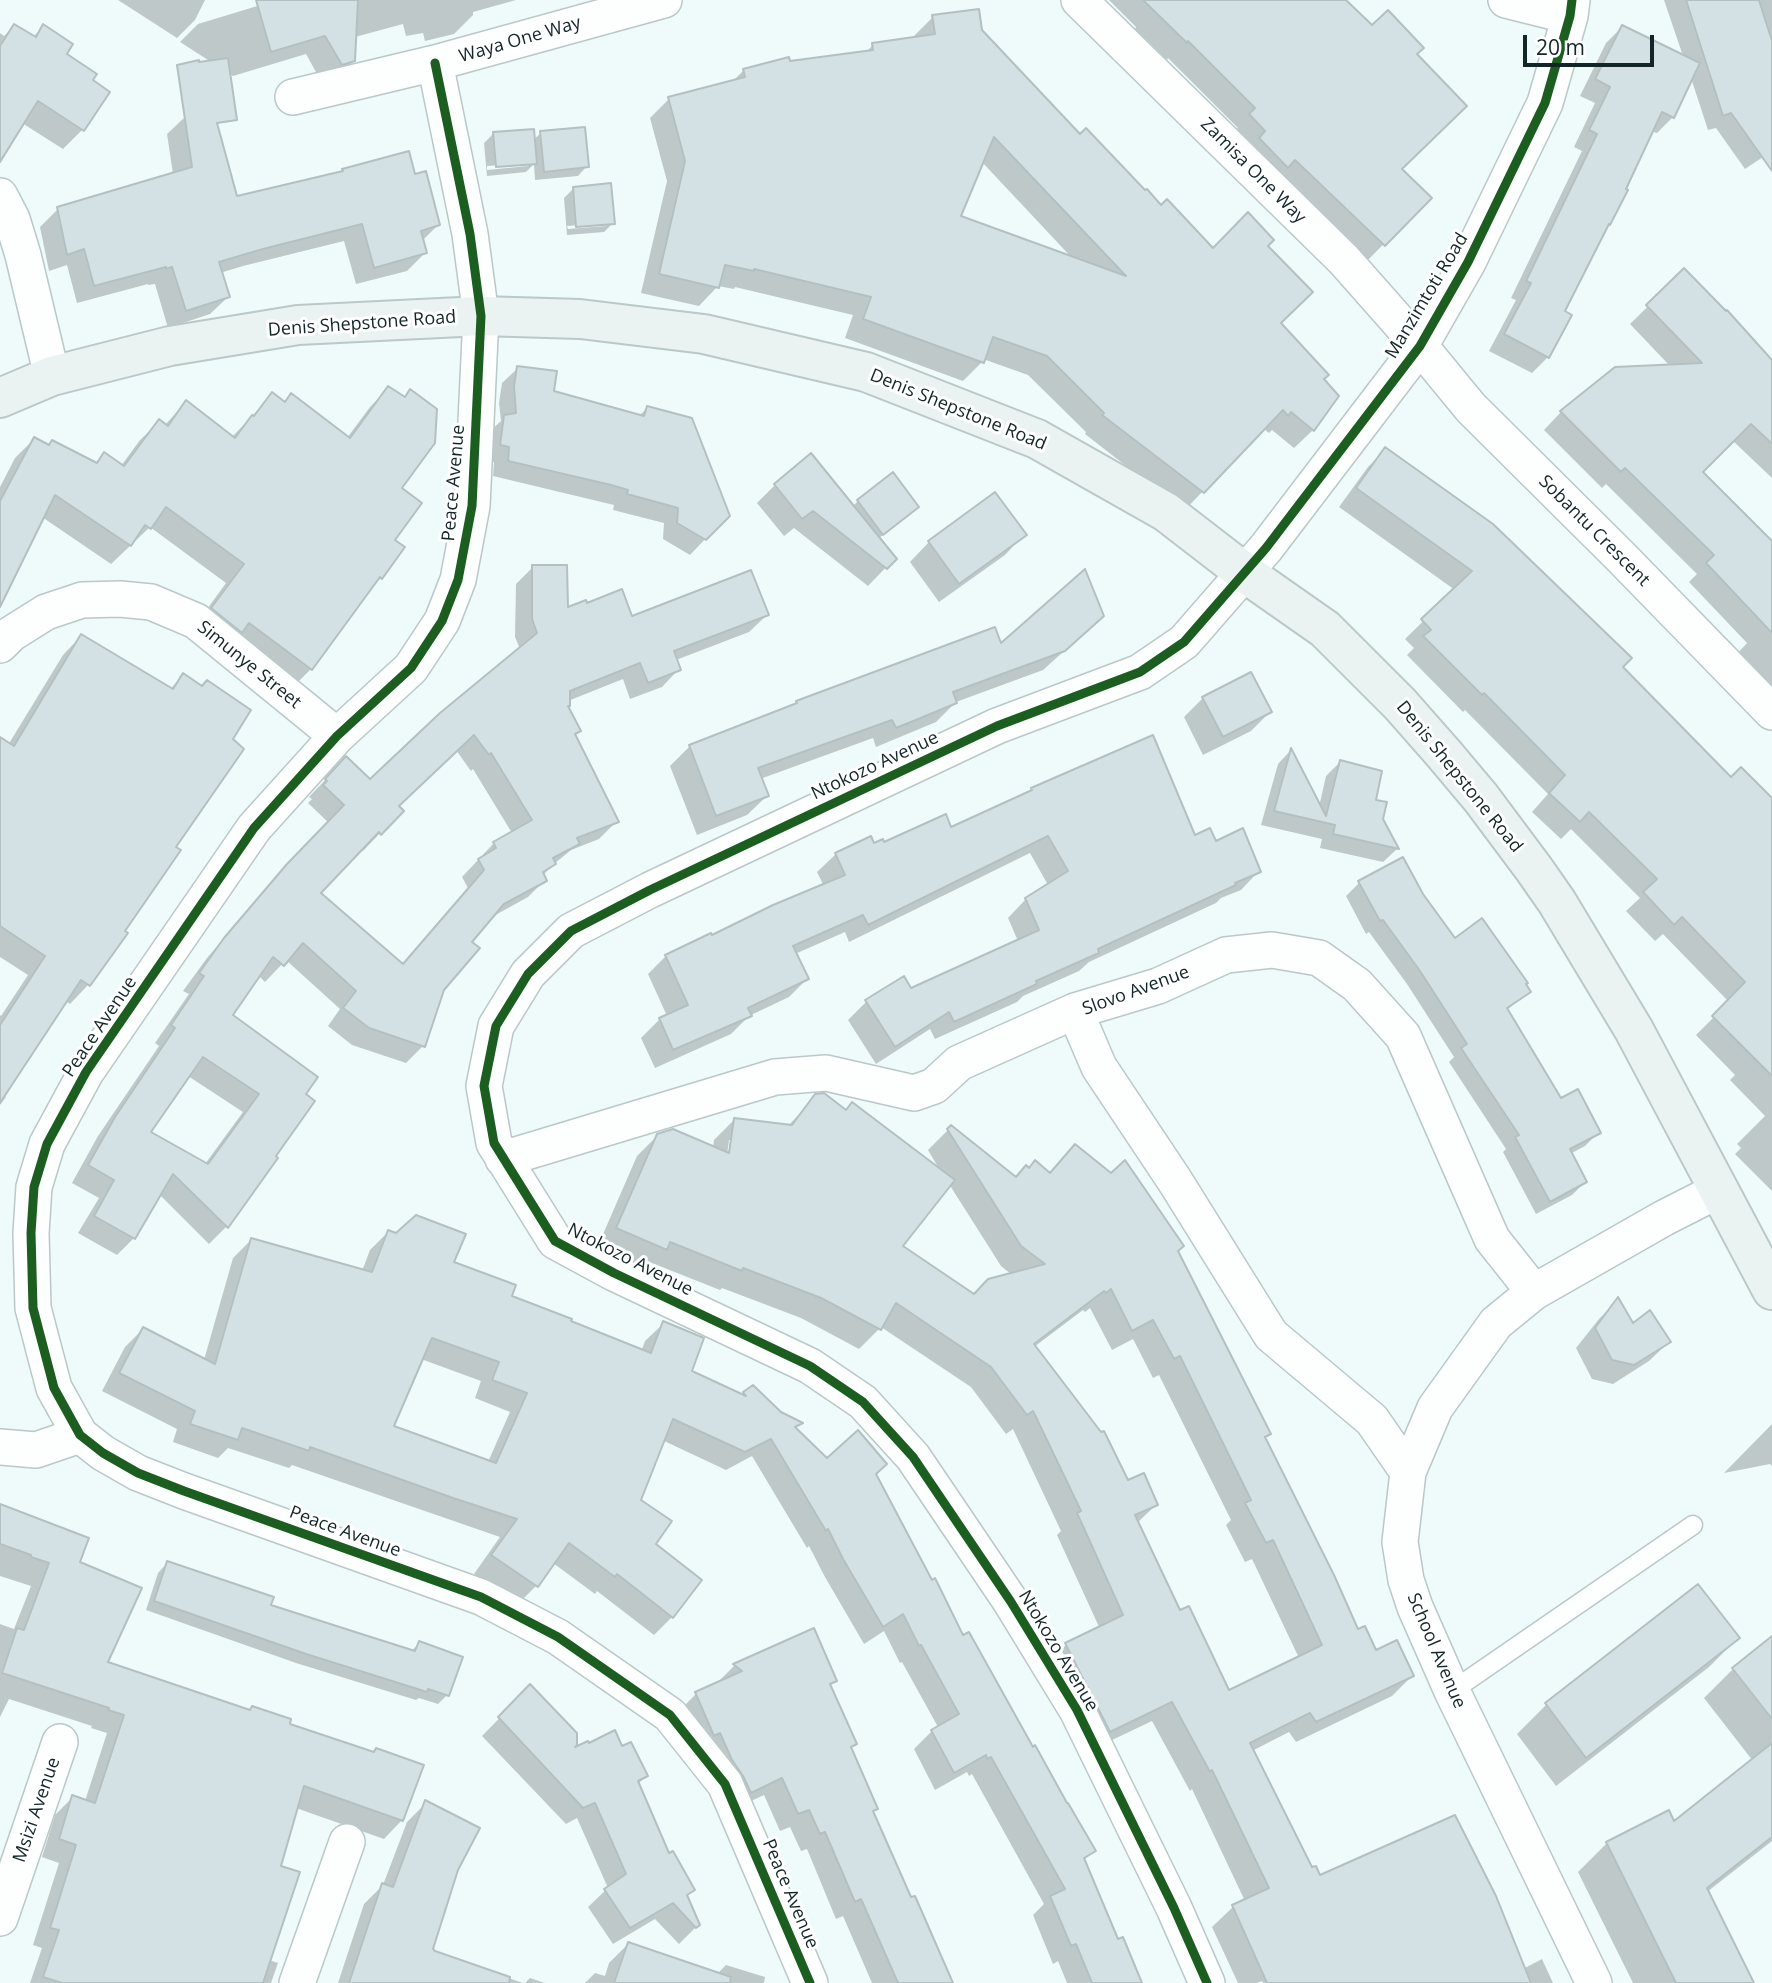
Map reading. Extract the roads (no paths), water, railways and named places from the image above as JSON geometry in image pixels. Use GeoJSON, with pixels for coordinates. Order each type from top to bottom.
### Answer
{"type":"FeatureCollection","features":[{"type":"Feature","properties":{"kind":"street","name":"Waya One Way"},"geometry":{"type":"LineString","coordinates":[[293,97],[435,64],[664,0]]}},
{"type":"Feature","properties":{"kind":"street","name":"Zamisa One Way"},"geometry":{"type":"LineString","coordinates":[[1080,0],[1344,260],[1420,346]]}},
{"type":"Feature","properties":{"kind":"street"},"geometry":{"type":"LineString","coordinates":[[1506,0],[1571,8]]}},
{"type":"Feature","properties":{"kind":"street","name":"Manzimtoti Road"},"geometry":{"type":"LineString","coordinates":[[1245,573],[1420,346],[1468,262],[1545,103],[1571,8]]}},
{"type":"Feature","properties":{"kind":"street","name":"Peace Avenue"},"geometry":{"type":"LineString","coordinates":[[435,64],[470,234],[481,316],[471,506],[458,580],[442,621],[411,668],[337,736],[254,828],[86,1072],[47,1144],[34,1187],[31,1233],[33,1308],[54,1388],[80,1435],[103,1453],[138,1473],[184,1491],[481,1597],[558,1637],[670,1715],[725,1784],[810,1983]]}},
{"type":"Feature","properties":{"kind":"street"},"geometry":{"type":"LineString","coordinates":[[0,196],[12,219],[23,255],[52,376]]}},
{"type":"Feature","properties":{"kind":"street","name":"Denis Shepstone Road"},"geometry":{"type":"LineString","coordinates":[[0,398],[52,376],[170,346],[298,325],[481,316],[580,318],[704,334],[866,372],[1037,439],[1166,512],[1245,573],[1325,629],[1400,704],[1481,798],[1556,902],[1628,1018],[1772,1290]]}},
{"type":"Feature","properties":{"kind":"street","name":"Sobantu Crescent"},"geometry":{"type":"LineString","coordinates":[[1420,346],[1471,408],[1772,712]]}},
{"type":"Feature","properties":{"kind":"street","name":"Ntokozo Avenue"},"geometry":{"type":"LineString","coordinates":[[1206,1983],[1174,1908],[1077,1710],[1011,1602],[913,1457],[863,1402],[810,1366],[614,1273],[555,1241],[494,1143],[484,1086],[496,1026],[528,974],[571,931],[663,884],[997,726],[1140,672],[1184,642],[1245,573]]}},
{"type":"Feature","properties":{"kind":"street","name":"Simunye Street"},"geometry":{"type":"LineString","coordinates":[[0,645],[11,634],[47,612],[82,600],[120,599],[151,602],[195,621],[337,736]]}},
{"type":"Feature","properties":{"kind":"street","name":"Slovo Avenue"},"geometry":{"type":"LineString","coordinates":[[1408,1472],[1372,1420],[1271,1335],[1175,1181],[1099,1068],[1074,1011],[1158,986],[1226,955],[1272,950],[1319,958],[1357,985],[1403,1036],[1492,1239],[1534,1292]]}},
{"type":"Feature","properties":{"kind":"street"},"geometry":{"type":"LineString","coordinates":[[503,1159],[775,1077],[826,1073],[914,1093],[934,1086],[959,1063],[1074,1011]]}},
{"type":"Feature","properties":{"kind":"street","name":"School Avenue"},"geometry":{"type":"LineString","coordinates":[[1594,1983],[1452,1691],[1406,1580],[1401,1542],[1408,1472],[1435,1408],[1496,1323],[1534,1292],[1719,1190]]}},
{"type":"Feature","properties":{"kind":"street"},"geometry":{"type":"LineString","coordinates":[[0,1447],[36,1450],[80,1435]]}},
{"type":"Feature","properties":{"kind":"street","name":"Msizi Avenue"},"geometry":{"type":"LineString","coordinates":[[0,1918],[60,1742]]}},
{"type":"Feature","properties":{"kind":"street"},"geometry":{"type":"LineString","coordinates":[[298,1983],[347,1842]]}},
{"type":"Feature","properties":{"kind":"lane"},"geometry":{"type":"LineString","coordinates":[[1452,1691],[1693,1525]]}}]}
